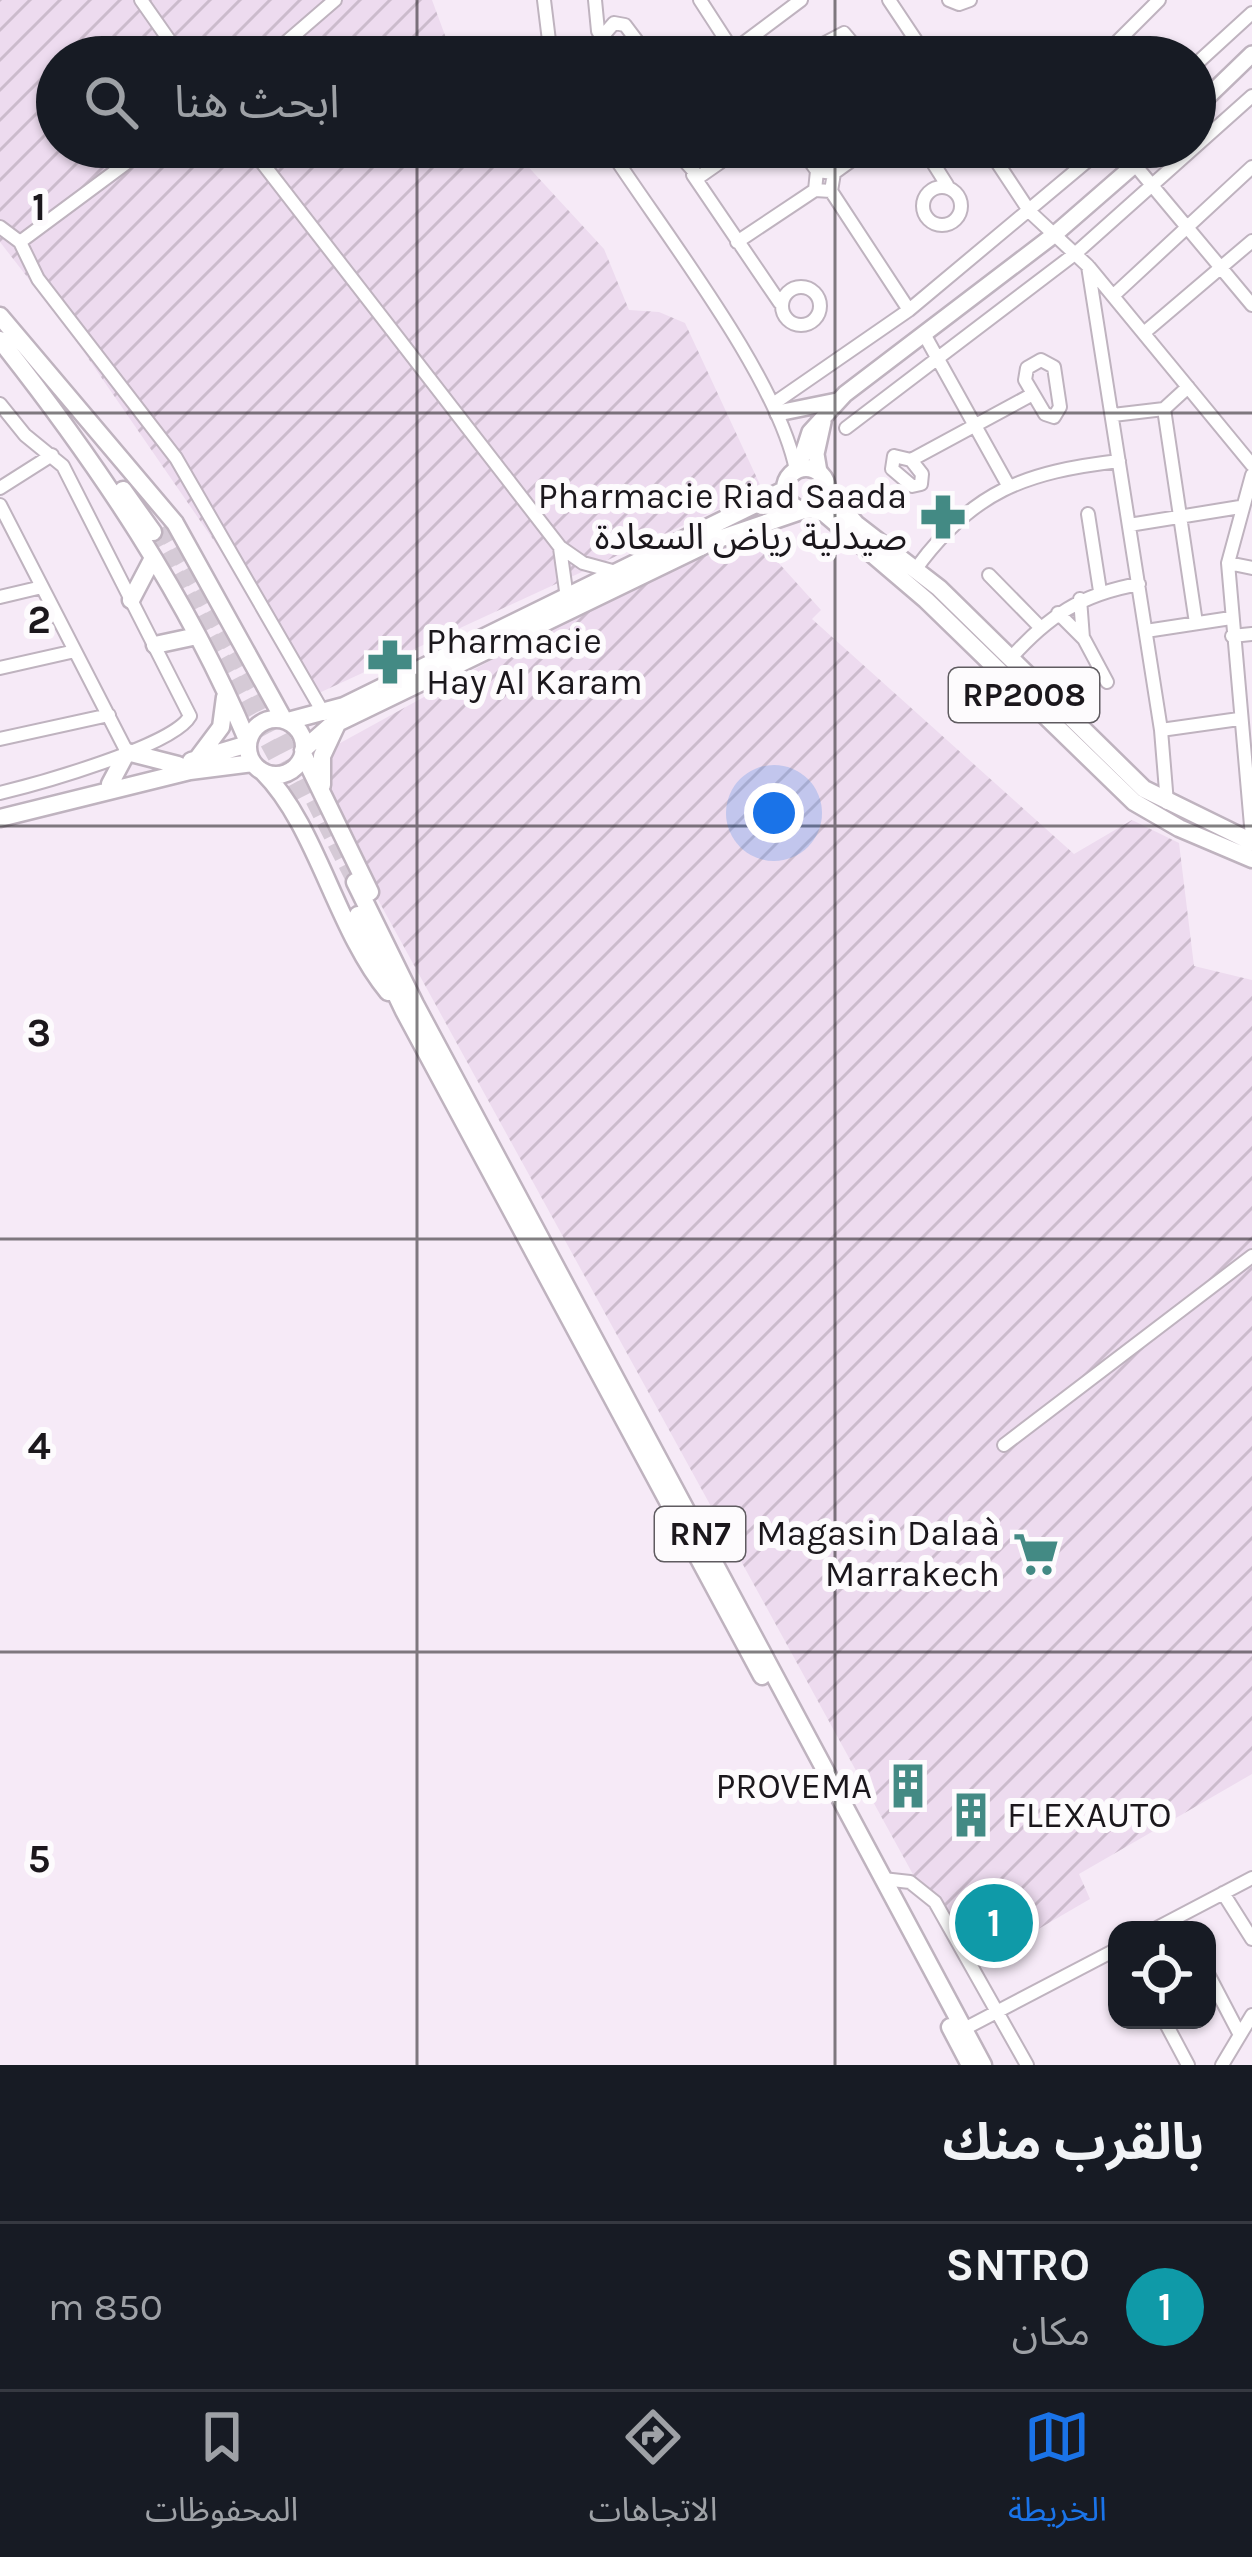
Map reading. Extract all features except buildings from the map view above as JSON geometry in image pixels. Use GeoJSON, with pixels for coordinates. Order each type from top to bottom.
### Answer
{"type":"FeatureCollection","features":[{"type":"Feature","properties":{"kind":"highway"},"geometry":{"type":"LineString","coordinates":[[0,316],[185,538],[286,721],[302,736],[303,752],[395,947],[409,1008]]}},
{"type":"Feature","properties":{"kind":"highway"},"geometry":{"type":"LineString","coordinates":[[0,340],[85,450],[158,530],[102,437]]}},
{"type":"Feature","properties":{"kind":"highway"},"geometry":{"type":"LineString","coordinates":[[85,450],[197,636],[258,767],[285,800],[362,956],[409,1008]]}},
{"type":"Feature","properties":{"kind":"highway"},"geometry":{"type":"LineString","coordinates":[[0,814],[190,771],[258,767],[289,772],[331,718],[784,490],[797,469],[819,472]]}},
{"type":"Feature","properties":{"kind":"highway","name":"RP2008"},"geometry":{"type":"LineString","coordinates":[[819,472],[827,490],[856,524],[915,570],[1131,778],[1167,804],[1252,840]]}},
{"type":"Feature","properties":{"kind":"highway","name":"RP2008"},"geometry":{"type":"LineString","coordinates":[[784,490],[791,505],[824,513],[926,600],[1134,802],[1179,828],[1252,859]]}},
{"type":"Feature","properties":{"kind":"highway"},"geometry":{"type":"LineString","coordinates":[[0,814],[248,743],[262,722],[331,718],[713,542],[807,510],[827,490]]}},
{"type":"Feature","properties":{"kind":"highway"},"geometry":{"type":"LineString","coordinates":[[131,600],[153,558]]}},
{"type":"Feature","properties":{"kind":"highway"},"geometry":{"type":"LineString","coordinates":[[155,645],[197,636]]}},
{"type":"Feature","properties":{"kind":"highway"},"geometry":{"type":"LineString","coordinates":[[197,759],[220,727],[224,691]]}},
{"type":"Feature","properties":{"kind":"highway"},"geometry":{"type":"LineString","coordinates":[[323,792],[322,756],[331,718]]}},
{"type":"Feature","properties":{"kind":"highway"},"geometry":{"type":"LineString","coordinates":[[110,784],[127,752],[178,765]]}},
{"type":"Feature","properties":{"kind":"highway","name":"RN7"},"geometry":{"type":"LineString","coordinates":[[350,885],[409,1008],[970,2065]]}},
{"type":"Feature","properties":{"kind":"highway","name":"RN7"},"geometry":{"type":"LineString","coordinates":[[409,1008],[983,2065]]}},
{"type":"Feature","properties":{"kind":"main road"},"geometry":{"type":"LineString","coordinates":[[1216,89],[1252,54]]}},
{"type":"Feature","properties":{"kind":"main road"},"geometry":{"type":"LineString","coordinates":[[797,469],[805,440],[837,401],[1055,234],[1132,168]]}},
{"type":"Feature","properties":{"kind":"main road"},"geometry":{"type":"LineString","coordinates":[[776,408],[837,401]]}},
{"type":"Feature","properties":{"kind":"main road"},"geometry":{"type":"LineString","coordinates":[[819,472],[816,454],[824,419]]}},
{"type":"Feature","properties":{"kind":"street"},"geometry":{"type":"LineString","coordinates":[[141,0],[166,36]]}},
{"type":"Feature","properties":{"kind":"street"},"geometry":{"type":"LineString","coordinates":[[293,36],[335,0]]}},
{"type":"Feature","properties":{"kind":"street"},"geometry":{"type":"LineString","coordinates":[[544,0],[548,36]]}},
{"type":"Feature","properties":{"kind":"street"},"geometry":{"type":"LineString","coordinates":[[595,0],[601,36]]}},
{"type":"Feature","properties":{"kind":"street"},"geometry":{"type":"LineString","coordinates":[[700,0],[721,36]]}},
{"type":"Feature","properties":{"kind":"street"},"geometry":{"type":"LineString","coordinates":[[756,36],[801,0]]}},
{"type":"Feature","properties":{"kind":"street"},"geometry":{"type":"LineString","coordinates":[[889,0],[913,36]]}},
{"type":"Feature","properties":{"kind":"street"},"geometry":{"type":"LineString","coordinates":[[949,0],[959,4],[970,0]]}},
{"type":"Feature","properties":{"kind":"street"},"geometry":{"type":"LineString","coordinates":[[1123,36],[1159,0]]}},
{"type":"Feature","properties":{"kind":"street"},"geometry":{"type":"LineString","coordinates":[[1216,46],[1252,13]]}},
{"type":"Feature","properties":{"kind":"street"},"geometry":{"type":"LineString","coordinates":[[603,36],[614,23],[625,25],[633,36]]}},
{"type":"Feature","properties":{"kind":"street"},"geometry":{"type":"LineString","coordinates":[[1216,127],[1252,94],[1235,70]]}},
{"type":"Feature","properties":{"kind":"street"},"geometry":{"type":"LineString","coordinates":[[1114,294],[1252,166]]}},
{"type":"Feature","properties":{"kind":"street"},"geometry":{"type":"LineString","coordinates":[[20,242],[120,168]]}},
{"type":"Feature","properties":{"kind":"street"},"geometry":{"type":"LineString","coordinates":[[266,168],[560,547],[592,566],[620,572]]}},
{"type":"Feature","properties":{"kind":"street"},"geometry":{"type":"LineString","coordinates":[[622,168],[776,408],[797,469]]}},
{"type":"Feature","properties":{"kind":"street"},"geometry":{"type":"LineString","coordinates":[[690,168],[780,303]]}},
{"type":"Feature","properties":{"kind":"street"},"geometry":{"type":"LineString","coordinates":[[693,175],[701,176],[712,168]]}},
{"type":"Feature","properties":{"kind":"street"},"geometry":{"type":"LineString","coordinates":[[815,168],[834,173],[841,168]]}},
{"type":"Feature","properties":{"kind":"street"},"geometry":{"type":"LineString","coordinates":[[936,168],[947,185]]}},
{"type":"Feature","properties":{"kind":"street"},"geometry":{"type":"LineString","coordinates":[[1001,168],[1030,212],[1114,294],[1252,465]]}},
{"type":"Feature","properties":{"kind":"street"},"geometry":{"type":"LineString","coordinates":[[776,408],[910,310],[1080,168]]}},
{"type":"Feature","properties":{"kind":"street"},"geometry":{"type":"LineString","coordinates":[[1137,168],[1252,305]]}},
{"type":"Feature","properties":{"kind":"street"},"geometry":{"type":"LineString","coordinates":[[846,428],[1076,253],[1172,168]]}},
{"type":"Feature","properties":{"kind":"street"},"geometry":{"type":"LineString","coordinates":[[815,190],[812,182],[817,171]]}},
{"type":"Feature","properties":{"kind":"street"},"geometry":{"type":"LineString","coordinates":[[834,173],[831,191],[910,310]]}},
{"type":"Feature","properties":{"kind":"street"},"geometry":{"type":"LineString","coordinates":[[736,242],[815,190],[831,191]]}},
{"type":"Feature","properties":{"kind":"street"},"geometry":{"type":"LineString","coordinates":[[0,226],[20,242],[38,279],[189,477],[331,718]]}},
{"type":"Feature","properties":{"kind":"street"},"geometry":{"type":"LineString","coordinates":[[1145,332],[1252,241]]}},
{"type":"Feature","properties":{"kind":"street"},"geometry":{"type":"LineString","coordinates":[[1088,266],[1161,730],[1167,804]]}},
{"type":"Feature","properties":{"kind":"street"},"geometry":{"type":"LineString","coordinates":[[924,334],[1008,485]]}},
{"type":"Feature","properties":{"kind":"street"},"geometry":{"type":"LineString","coordinates":[[1113,415],[1164,409],[1188,387]]}},
{"type":"Feature","properties":{"kind":"street"},"geometry":{"type":"LineString","coordinates":[[911,460],[1033,394]]}},
{"type":"Feature","properties":{"kind":"street"},"geometry":{"type":"LineString","coordinates":[[0,404],[25,435],[63,466],[190,716],[180,728],[127,752],[0,793]]}},
{"type":"Feature","properties":{"kind":"street"},"geometry":{"type":"LineString","coordinates":[[1164,409],[1196,623]]}},
{"type":"Feature","properties":{"kind":"street"},"geometry":{"type":"LineString","coordinates":[[63,466],[102,437]]}},
{"type":"Feature","properties":{"kind":"street"},"geometry":{"type":"LineString","coordinates":[[0,488],[52,455]]}},
{"type":"Feature","properties":{"kind":"street"},"geometry":{"type":"LineString","coordinates":[[920,485],[912,486],[890,464],[894,456],[911,460],[923,477],[920,485],[926,500]]}},
{"type":"Feature","properties":{"kind":"street"},"geometry":{"type":"LineString","coordinates":[[915,570],[956,521],[1008,485],[1046,470],[1119,461]]}},
{"type":"Feature","properties":{"kind":"street"},"geometry":{"type":"LineString","coordinates":[[1252,475],[1242,514],[1244,564],[1231,618],[1252,840]]}},
{"type":"Feature","properties":{"kind":"street"},"geometry":{"type":"LineString","coordinates":[[0,506],[127,752]]}},
{"type":"Feature","properties":{"kind":"street"},"geometry":{"type":"LineString","coordinates":[[1088,514],[1100,591]]}},
{"type":"Feature","properties":{"kind":"street"},"geometry":{"type":"LineString","coordinates":[[1129,525],[1242,514]]}},
{"type":"Feature","properties":{"kind":"street"},"geometry":{"type":"LineString","coordinates":[[560,547],[567,599]]}},
{"type":"Feature","properties":{"kind":"street"},"geometry":{"type":"LineString","coordinates":[[988,575],[1039,626]]}},
{"type":"Feature","properties":{"kind":"street"},"geometry":{"type":"LineString","coordinates":[[1010,659],[1039,626],[1080,599],[1139,584]]}},
{"type":"Feature","properties":{"kind":"street"},"geometry":{"type":"LineString","coordinates":[[0,597],[42,587]]}},
{"type":"Feature","properties":{"kind":"street"},"geometry":{"type":"LineString","coordinates":[[1080,599],[1084,639]]}},
{"type":"Feature","properties":{"kind":"street"},"geometry":{"type":"LineString","coordinates":[[1058,613],[1084,639],[1107,682]]}},
{"type":"Feature","properties":{"kind":"street"},"geometry":{"type":"LineString","coordinates":[[1146,631],[1231,618]]}},
{"type":"Feature","properties":{"kind":"street"},"geometry":{"type":"LineString","coordinates":[[1232,636],[1252,634]]}},
{"type":"Feature","properties":{"kind":"street"},"geometry":{"type":"LineString","coordinates":[[0,668],[75,651]]}},
{"type":"Feature","properties":{"kind":"street"},"geometry":{"type":"LineString","coordinates":[[0,739],[109,715]]}},
{"type":"Feature","properties":{"kind":"street"},"geometry":{"type":"LineString","coordinates":[[1161,730],[1239,719]]}},
{"type":"Feature","properties":{"kind":"street"},"geometry":{"type":"LineString","coordinates":[[1227,832],[1245,801]]}},
{"type":"Feature","properties":{"kind":"street"},"geometry":{"type":"LineString","coordinates":[[1004,1445],[1252,1256]]}},
{"type":"Feature","properties":{"kind":"street"},"geometry":{"type":"LineString","coordinates":[[1184,1921],[1252,1878]]}},
{"type":"Feature","properties":{"kind":"street"},"geometry":{"type":"LineString","coordinates":[[883,1879],[910,1882],[930,1897],[1027,2065]]}},
{"type":"Feature","properties":{"kind":"street"},"geometry":{"type":"LineString","coordinates":[[1223,1893],[1252,1939]]}},
{"type":"Feature","properties":{"kind":"street"},"geometry":{"type":"LineString","coordinates":[[964,2030],[1108,1954]]}},
{"type":"Feature","properties":{"kind":"street"},"geometry":{"type":"LineString","coordinates":[[1216,1989],[1240,2035]]}},
{"type":"Feature","properties":{"kind":"street"},"geometry":{"type":"LineString","coordinates":[[1222,2065],[1252,2015]]}},
{"type":"Feature","properties":{"kind":"street"},"geometry":{"type":"LineString","coordinates":[[1169,2029],[1188,2065]]}},
{"type":"Feature","properties":{"kind":"shaded area"},"geometry":{"type":"Polygon","coordinates":[[[0,0],[432,0],[445,36],[36,36],[36,168],[529,168],[604,249],[629,310],[659,312],[685,323],[762,489],[319,693],[70,332],[0,242],[0,0]]]}},
{"type":"Feature","properties":{"kind":"shaded area"},"geometry":{"type":"Polygon","coordinates":[[[747,528],[821,610],[812,619],[1074,854],[1132,820],[1179,843],[1194,966],[1252,980],[1252,1774],[1079,1874],[1090,1899],[966,1971],[320,794],[322,753],[681,556],[747,528]]]}},
{"type":"Feature","properties":{"kind":"tunnel"},"geometry":{"type":"LineString","coordinates":[[163,527],[266,707],[355,882]]}},
{"type":"Feature","properties":{"kind":"tunnel"},"geometry":{"type":"LineString","coordinates":[[153,532],[302,805]]}},
{"type":"Feature","properties":{"kind":"place","name":"Pharmacie Riad Saada صيدلية رياض السعادة"},"geometry":{"type":"Point","coordinates":[943,517]}},
{"type":"Feature","properties":{"kind":"place","name":"Pharmacie Hay Al Karam"},"geometry":{"type":"Point","coordinates":[390,662]}},
{"type":"Feature","properties":{"kind":"place","name":"Magasin Dalaà Marrakech"},"geometry":{"type":"Point","coordinates":[1036,1554]}},
{"type":"Feature","properties":{"kind":"place","name":"PROVEMA"},"geometry":{"type":"Point","coordinates":[908,1786]}},
{"type":"Feature","properties":{"kind":"place","name":"FLEXAUTO"},"geometry":{"type":"Point","coordinates":[971,1815]}},
{"type":"Feature","properties":{"kind":"place","name":"SNTRO"},"geometry":{"type":"Point","coordinates":[994,1923]}}]}
